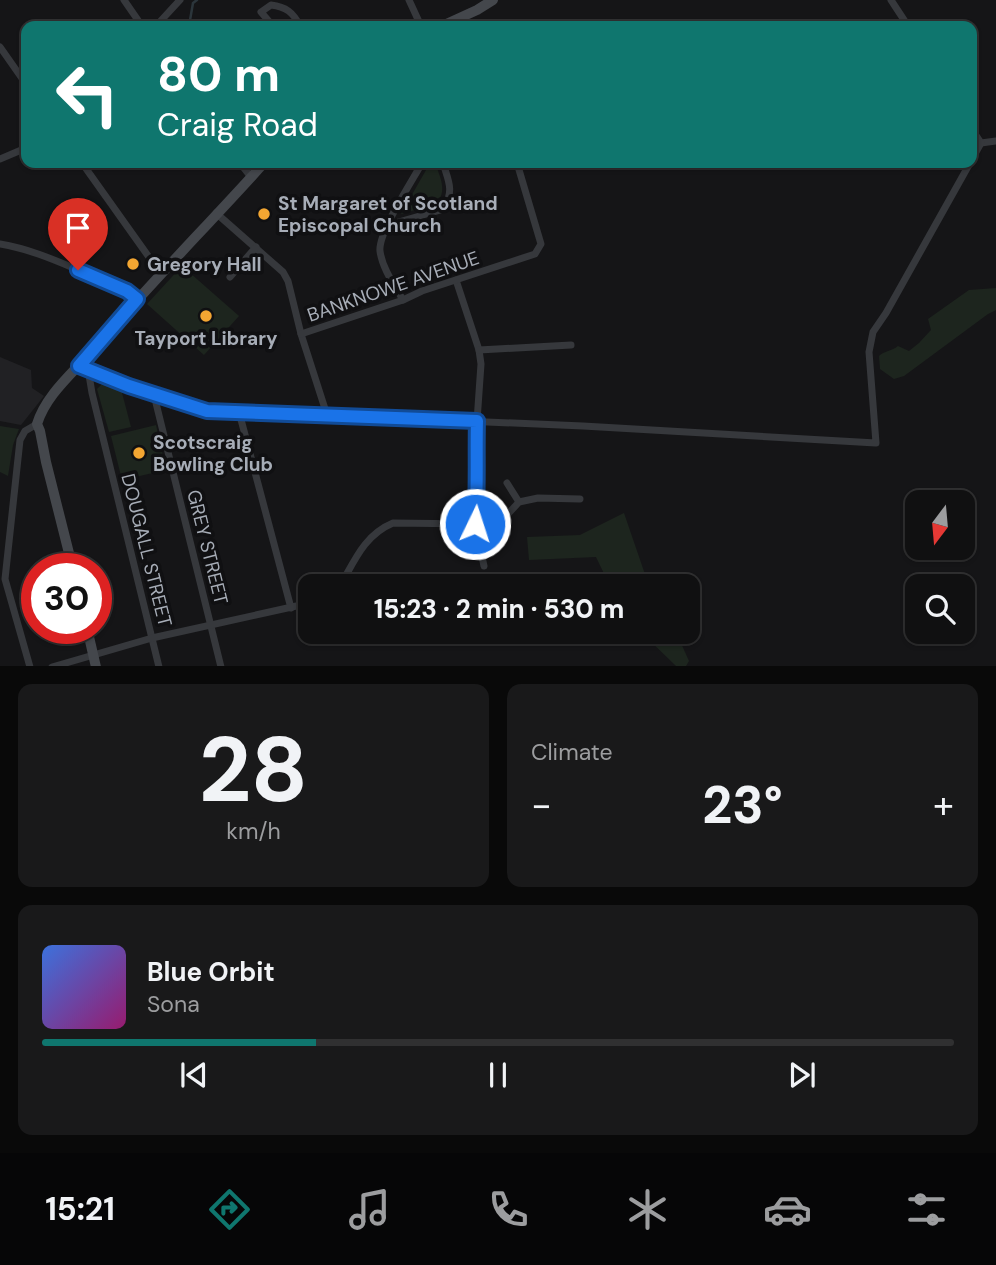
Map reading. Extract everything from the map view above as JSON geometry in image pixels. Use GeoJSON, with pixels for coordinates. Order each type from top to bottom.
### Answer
{"type":"FeatureCollection","features":[{"type":"Feature","properties":{"kind":"main road"},"geometry":{"type":"LineString","coordinates":[[454,21],[493,0]]}},
{"type":"Feature","properties":{"kind":"main road"},"geometry":{"type":"LineString","coordinates":[[69,553],[37,424],[46,404],[84,368],[137,299],[259,168]]}},
{"type":"Feature","properties":{"kind":"main road"},"geometry":{"type":"LineString","coordinates":[[91,644],[96,666]]}},
{"type":"Feature","properties":{"kind":"street"},"geometry":{"type":"LineString","coordinates":[[124,0],[139,21]]}},
{"type":"Feature","properties":{"kind":"street"},"geometry":{"type":"LineString","coordinates":[[161,21],[180,0]]}},
{"type":"Feature","properties":{"kind":"street"},"geometry":{"type":"LineString","coordinates":[[409,0],[419,21]]}},
{"type":"Feature","properties":{"kind":"street"},"geometry":{"type":"LineString","coordinates":[[891,0],[905,21]]}},
{"type":"Feature","properties":{"kind":"street"},"geometry":{"type":"LineString","coordinates":[[269,21],[261,12],[271,5],[290,11],[298,21]]}},
{"type":"Feature","properties":{"kind":"street"},"geometry":{"type":"LineString","coordinates":[[0,47],[21,77]]}},
{"type":"Feature","properties":{"kind":"street"},"geometry":{"type":"LineString","coordinates":[[977,137],[981,143]]}},
{"type":"Feature","properties":{"kind":"street"},"geometry":{"type":"LineString","coordinates":[[981,143],[996,141]]}},
{"type":"Feature","properties":{"kind":"street"},"geometry":{"type":"LineString","coordinates":[[977,151],[981,143]]}},
{"type":"Feature","properties":{"kind":"street"},"geometry":{"type":"LineString","coordinates":[[0,159],[21,150]]}},
{"type":"Feature","properties":{"kind":"street"},"geometry":{"type":"LineString","coordinates":[[86,168],[161,274]]}},
{"type":"Feature","properties":{"kind":"street"},"geometry":{"type":"LineString","coordinates":[[244,168],[251,177]]}},
{"type":"Feature","properties":{"kind":"street"},"geometry":{"type":"LineString","coordinates":[[402,300],[384,265],[380,250],[388,225],[419,168]]}},
{"type":"Feature","properties":{"kind":"street"},"geometry":{"type":"LineString","coordinates":[[388,225],[444,209],[450,196],[445,168]]}},
{"type":"Feature","properties":{"kind":"street","name":"BANKNOWE AVENUE"},"geometry":{"type":"LineString","coordinates":[[302,334],[535,254],[541,244],[518,168]]}},
{"type":"Feature","properties":{"kind":"street"},"geometry":{"type":"LineString","coordinates":[[84,368],[154,395],[207,411],[583,426],[876,443],[869,352],[873,332],[968,168]]}},
{"type":"Feature","properties":{"kind":"street"},"geometry":{"type":"LineString","coordinates":[[216,213],[283,272],[288,281],[327,415]]}},
{"type":"Feature","properties":{"kind":"street"},"geometry":{"type":"LineString","coordinates":[[0,244],[16,246],[54,260],[127,291],[137,299]]}},
{"type":"Feature","properties":{"kind":"street"},"geometry":{"type":"LineString","coordinates":[[230,277],[256,247]]}},
{"type":"Feature","properties":{"kind":"street"},"geometry":{"type":"LineString","coordinates":[[456,280],[481,364],[475,524],[484,566]]}},
{"type":"Feature","properties":{"kind":"street"},"geometry":{"type":"LineString","coordinates":[[479,350],[571,345]]}},
{"type":"Feature","properties":{"kind":"street","name":"DOUGALL STREET"},"geometry":{"type":"LineString","coordinates":[[84,368],[159,666]]}},
{"type":"Feature","properties":{"kind":"street","name":"GREY STREET"},"geometry":{"type":"LineString","coordinates":[[154,395],[222,666]]}},
{"type":"Feature","properties":{"kind":"street"},"geometry":{"type":"LineString","coordinates":[[239,412],[291,608]]}},
{"type":"Feature","properties":{"kind":"street"},"geometry":{"type":"LineString","coordinates":[[30,666],[3,576],[20,440],[25,431],[37,424]]}},
{"type":"Feature","properties":{"kind":"street"},"geometry":{"type":"LineString","coordinates":[[507,483],[519,502]]}},
{"type":"Feature","properties":{"kind":"street"},"geometry":{"type":"LineString","coordinates":[[346,574],[361,547],[383,527],[393,523],[496,522],[519,502],[538,498],[580,499]]}},
{"type":"Feature","properties":{"kind":"street"},"geometry":{"type":"LineString","coordinates":[[54,666],[152,638],[298,606]]}},
{"type":"Feature","properties":{"kind":"shaded area"},"geometry":{"type":"Polygon","coordinates":[[[427,168],[437,168],[441,179],[440,199],[436,204],[401,214],[427,168]]]}},
{"type":"Feature","properties":{"kind":"shaded area"},"geometry":{"type":"Polygon","coordinates":[[[182,266],[239,316],[204,355],[147,304],[182,266]]]}},
{"type":"Feature","properties":{"kind":"shaded area"},"geometry":{"type":"Polygon","coordinates":[[[996,288],[996,310],[904,376],[894,379],[880,369],[879,356],[898,346],[909,351],[931,330],[928,319],[969,290],[996,288]]]}},
{"type":"Feature","properties":{"kind":"shaded area"},"geometry":{"type":"Polygon","coordinates":[[[0,357],[31,370],[32,388],[44,396],[21,425],[0,421],[0,357]]]}},
{"type":"Feature","properties":{"kind":"shaded area"},"geometry":{"type":"Polygon","coordinates":[[[104,382],[121,389],[131,427],[109,432],[97,389],[104,382]]]}},
{"type":"Feature","properties":{"kind":"shaded area","name":"Scotscraig Bowling Club"},"geometry":{"type":"Polygon","coordinates":[[[156,425],[166,470],[122,480],[111,436],[156,425]]]}},
{"type":"Feature","properties":{"kind":"shaded area"},"geometry":{"type":"Polygon","coordinates":[[[0,426],[19,429],[13,445],[8,476],[0,472],[0,426]]]}},
{"type":"Feature","properties":{"kind":"shaded area"},"geometry":{"type":"Polygon","coordinates":[[[624,513],[645,574],[604,574],[596,557],[529,560],[527,537],[580,535],[624,513]]]}},
{"type":"Feature","properties":{"kind":"shaded area"},"geometry":{"type":"Polygon","coordinates":[[[653,644],[681,644],[689,661],[686,666],[676,666],[653,644]]]}},
{"type":"Feature","properties":{"kind":"waterway"},"geometry":{"type":"LineString","coordinates":[[190,21],[193,3],[197,0]]}},
{"type":"Feature","properties":{"kind":"place","name":"St Margaret of Scotland Episcopal Church"},"geometry":{"type":"Point","coordinates":[264,214]}},
{"type":"Feature","properties":{"kind":"place","name":"Gregory Hall"},"geometry":{"type":"Point","coordinates":[133,264]}},
{"type":"Feature","properties":{"kind":"place","name":"Tayport Library"},"geometry":{"type":"Point","coordinates":[206,316]}},
{"type":"Feature","properties":{"kind":"place","name":"Scotscraig Bowling Club"},"geometry":{"type":"Point","coordinates":[139,453]}},
{"type":"Feature","properties":{"kind":"route"},"geometry":{"type":"LineString","coordinates":[[78,270],[127,291],[137,299],[79,366],[129,386],[207,411],[477,421],[475,524]]}}]}
